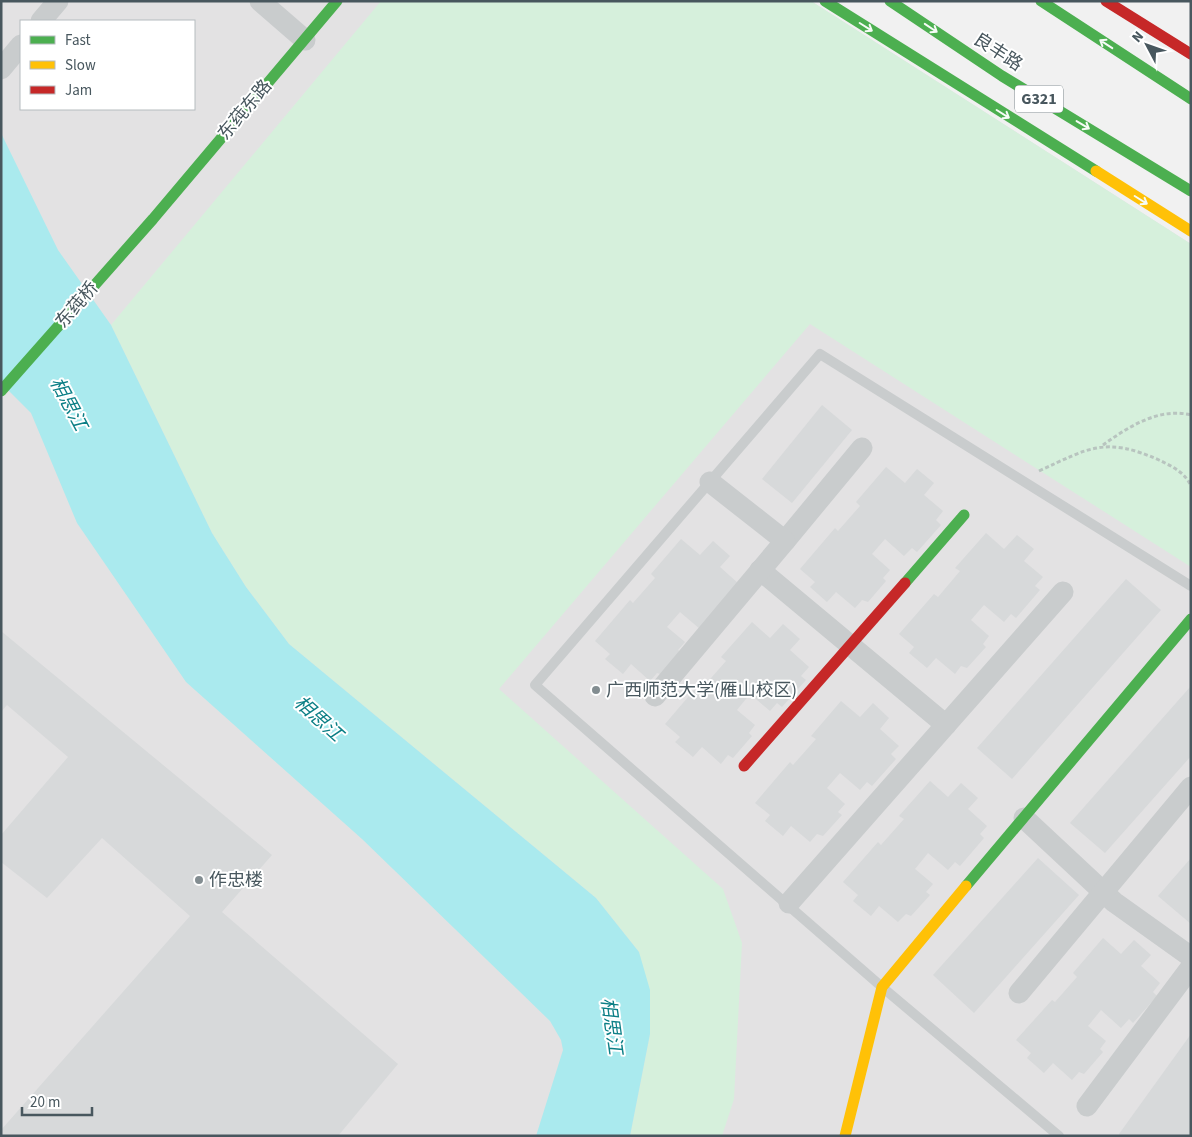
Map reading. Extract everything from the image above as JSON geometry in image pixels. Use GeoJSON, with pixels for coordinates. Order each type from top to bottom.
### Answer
{"type":"FeatureCollection","features":[{"type":"Feature","properties":{"kind":"main road","name":"东莼东路"},"geometry":{"type":"LineString","coordinates":[[153,219],[337,1]]}},
{"type":"Feature","properties":{"kind":"main road"},"geometry":{"type":"LineString","coordinates":[[824,1],[1191,231]]}},
{"type":"Feature","properties":{"kind":"main road","name":"良丰路"},"geometry":{"type":"LineString","coordinates":[[890,1],[1002,76],[1191,191]]}},
{"type":"Feature","properties":{"kind":"main road"},"geometry":{"type":"LineString","coordinates":[[1041,1],[1191,99]]}},
{"type":"Feature","properties":{"kind":"main road"},"geometry":{"type":"LineString","coordinates":[[1106,1],[1191,54]]}},
{"type":"Feature","properties":{"kind":"main road","name":"东莼桥"},"geometry":{"type":"LineString","coordinates":[[1,391],[153,219]]}},
{"type":"Feature","properties":{"kind":"main road"},"geometry":{"type":"LineString","coordinates":[[744,766],[964,515]]}},
{"type":"Feature","properties":{"kind":"main road"},"geometry":{"type":"LineString","coordinates":[[845,1136],[882,986],[1191,619]]}},
{"type":"Feature","properties":{"kind":"street"},"geometry":{"type":"LineString","coordinates":[[42,20],[58,1]]}},
{"type":"Feature","properties":{"kind":"street"},"geometry":{"type":"LineString","coordinates":[[260,1],[305,40]]}},
{"type":"Feature","properties":{"kind":"street"},"geometry":{"type":"LineString","coordinates":[[1,69],[18,48]]}},
{"type":"Feature","properties":{"kind":"street"},"geometry":{"type":"LineString","coordinates":[[655,696],[862,448]]}},
{"type":"Feature","properties":{"kind":"street"},"geometry":{"type":"LineString","coordinates":[[710,482],[785,542]]}},
{"type":"Feature","properties":{"kind":"street"},"geometry":{"type":"LineString","coordinates":[[760,570],[946,725]]}},
{"type":"Feature","properties":{"kind":"street"},"geometry":{"type":"LineString","coordinates":[[789,903],[1063,592]]}},
{"type":"Feature","properties":{"kind":"street"},"geometry":{"type":"LineString","coordinates":[[1019,993],[1191,787]]}},
{"type":"Feature","properties":{"kind":"street"},"geometry":{"type":"LineString","coordinates":[[1024,818],[1114,902],[1191,957]]}},
{"type":"Feature","properties":{"kind":"street"},"geometry":{"type":"LineString","coordinates":[[1087,1106],[1191,966]]}},
{"type":"Feature","properties":{"kind":"lane"},"geometry":{"type":"LineString","coordinates":[[1059,1136],[882,986],[789,903],[535,685],[820,354],[1191,586]]}},
{"type":"Feature","properties":{"kind":"path"},"geometry":{"type":"LineString","coordinates":[[1103,446],[1123,431],[1156,415],[1181,413],[1191,415]]}},
{"type":"Feature","properties":{"kind":"path"},"geometry":{"type":"LineString","coordinates":[[1020,479],[1076,454],[1103,446],[1128,447],[1175,467],[1191,486]]}},
{"type":"Feature","properties":{"kind":"shaded area","name":"广西师范大学(雁山校区)"},"geometry":{"type":"Polygon","coordinates":[[[1,1],[811,1],[1191,244],[1191,1136],[1,1136],[1,1]]]}},
{"type":"Feature","properties":{"kind":"green space"},"geometry":{"type":"Polygon","coordinates":[[[381,1],[811,1],[1191,244],[1191,567],[810,324],[499,689],[723,889],[742,943],[734,1099],[722,1136],[630,1136],[650,1034],[639,952],[596,898],[289,644],[246,587],[212,533],[111,325],[381,1]]]}},
{"type":"Feature","properties":{"kind":"water","name":"相思江"},"geometry":{"type":"Polygon","coordinates":[[[1,133],[58,250],[111,325],[212,533],[246,587],[289,644],[596,898],[639,952],[650,990],[650,1034],[630,1136],[536,1136],[563,1050],[561,1040],[550,1021],[362,839],[186,682],[77,523],[31,413],[1,383],[1,133]]]}},
{"type":"Feature","properties":{"kind":"building"},"geometry":{"type":"Polygon","coordinates":[[[822,405],[852,430],[792,503],[762,479],[822,405]]]}},
{"type":"Feature","properties":{"kind":"building"},"geometry":{"type":"Polygon","coordinates":[[[886,467],[905,483],[917,469],[934,483],[924,495],[943,511],[936,520],[941,525],[917,552],[912,548],[904,556],[885,539],[872,554],[890,570],[883,578],[886,581],[868,602],[862,600],[855,608],[836,592],[827,602],[810,587],[815,582],[800,569],[835,528],[838,531],[860,506],[856,502],[886,467]]]}},
{"type":"Feature","properties":{"kind":"building"},"geometry":{"type":"Polygon","coordinates":[[[986,533],[1004,549],[1017,535],[1034,549],[1024,561],[1043,577],[1035,586],[1040,590],[1016,618],[1011,614],[1004,622],[984,605],[971,620],[989,636],[983,644],[986,647],[967,668],[961,666],[955,674],[936,658],[927,668],[909,653],[914,647],[899,634],[934,594],[938,597],[960,571],[955,568],[986,533]]]}},
{"type":"Feature","properties":{"kind":"building"},"geometry":{"type":"Polygon","coordinates":[[[681,539],[700,555],[713,541],[730,556],[720,567],[739,584],[700,629],[680,612],[667,627],[685,642],[678,650],[682,653],[663,675],[657,673],[650,681],[631,664],[623,674],[605,659],[610,654],[595,641],[630,600],[633,603],[655,578],[651,574],[681,539]]]}},
{"type":"Feature","properties":{"kind":"building"},"geometry":{"type":"Polygon","coordinates":[[[1126,579],[1161,610],[1012,779],[977,748],[1126,579]]]}},
{"type":"Feature","properties":{"kind":"building"},"geometry":{"type":"Polygon","coordinates":[[[752,622],[770,638],[783,624],[800,639],[790,650],[809,667],[801,676],[806,680],[782,707],[777,703],[770,711],[750,694],[737,710],[755,725],[749,733],[752,736],[733,758],[728,755],[721,764],[702,747],[693,757],[675,742],[680,737],[665,724],[700,683],[704,686],[726,661],[721,657],[752,622]]]}},
{"type":"Feature","properties":{"kind":"building","name":"作忠楼"},"geometry":{"type":"Polygon","coordinates":[[[1,631],[272,855],[222,912],[398,1064],[338,1136],[1,1136],[1,1130],[190,916],[102,838],[47,898],[1,862],[1,835],[68,757],[7,705],[1,712],[1,631]]]}},
{"type":"Feature","properties":{"kind":"building"},"geometry":{"type":"Polygon","coordinates":[[[1191,686],[1191,756],[1105,853],[1070,823],[1191,686]]]}},
{"type":"Feature","properties":{"kind":"building"},"geometry":{"type":"Polygon","coordinates":[[[841,701],[860,717],[873,703],[889,718],[880,729],[899,746],[891,754],[896,759],[872,786],[867,782],[860,790],[840,773],[827,788],[845,804],[838,812],[842,815],[823,836],[817,834],[810,842],[791,826],[783,836],[765,821],[770,815],[755,803],[790,762],[793,765],[816,739],[811,736],[841,701]]]}},
{"type":"Feature","properties":{"kind":"building"},"geometry":{"type":"Polygon","coordinates":[[[930,781],[948,797],[961,783],[978,798],[968,809],[987,826],[980,834],[984,838],[960,866],[955,862],[948,870],[928,853],[915,869],[933,884],[926,892],[930,895],[911,916],[906,914],[898,922],[879,906],[871,916],[853,901],[858,895],[843,882],[878,842],[881,845],[904,819],[899,816],[930,781]]]}},
{"type":"Feature","properties":{"kind":"building"},"geometry":{"type":"Polygon","coordinates":[[[1038,858],[1079,895],[974,1013],[933,975],[1038,858]]]}},
{"type":"Feature","properties":{"kind":"building"},"geometry":{"type":"Polygon","coordinates":[[[1191,858],[1191,924],[1158,896],[1191,858]]]}},
{"type":"Feature","properties":{"kind":"building"},"geometry":{"type":"Polygon","coordinates":[[[1103,938],[1121,954],[1134,940],[1151,955],[1141,966],[1160,983],[1153,992],[1157,996],[1133,1023],[1129,1019],[1121,1028],[1101,1010],[1088,1026],[1106,1041],[1100,1049],[1103,1052],[1084,1074],[1079,1072],[1072,1080],[1053,1063],[1044,1073],[1027,1058],[1031,1053],[1016,1040],[1052,1000],[1055,1002],[1077,977],[1073,973],[1103,938]]]}},
{"type":"Feature","properties":{"kind":"building"},"geometry":{"type":"Polygon","coordinates":[[[1191,1034],[1191,1136],[1120,1136],[1119,1134],[1191,1034]]]}},
{"type":"Feature","properties":{"kind":"traffic: fast"},"geometry":{"type":"LineString","coordinates":[[1,391],[153,219],[337,1]]}},
{"type":"Feature","properties":{"kind":"traffic: fast"},"geometry":{"type":"LineString","coordinates":[[825,1],[1096,171]]}},
{"type":"Feature","properties":{"kind":"traffic: fast"},"geometry":{"type":"LineString","coordinates":[[890,1],[1002,76],[1191,191]]}},
{"type":"Feature","properties":{"kind":"traffic: fast"},"geometry":{"type":"LineString","coordinates":[[1041,1],[1191,99]]}},
{"type":"Feature","properties":{"kind":"traffic: fast"},"geometry":{"type":"LineString","coordinates":[[905,583],[964,515]]}},
{"type":"Feature","properties":{"kind":"traffic: fast"},"geometry":{"type":"LineString","coordinates":[[966,886],[1191,619]]}},
{"type":"Feature","properties":{"kind":"traffic: slow"},"geometry":{"type":"LineString","coordinates":[[1096,171],[1191,231]]}},
{"type":"Feature","properties":{"kind":"traffic: slow"},"geometry":{"type":"LineString","coordinates":[[845,1136],[882,987],[966,886]]}},
{"type":"Feature","properties":{"kind":"traffic: jam"},"geometry":{"type":"LineString","coordinates":[[1106,1],[1191,54]]}},
{"type":"Feature","properties":{"kind":"traffic: jam"},"geometry":{"type":"LineString","coordinates":[[744,766],[905,583]]}},
{"type":"Feature","properties":{"kind":"place","name":"广西师范大学(雁山校区)"},"geometry":{"type":"Point","coordinates":[596,690]}},
{"type":"Feature","properties":{"kind":"place","name":"作忠楼"},"geometry":{"type":"Point","coordinates":[199,880]}}]}
